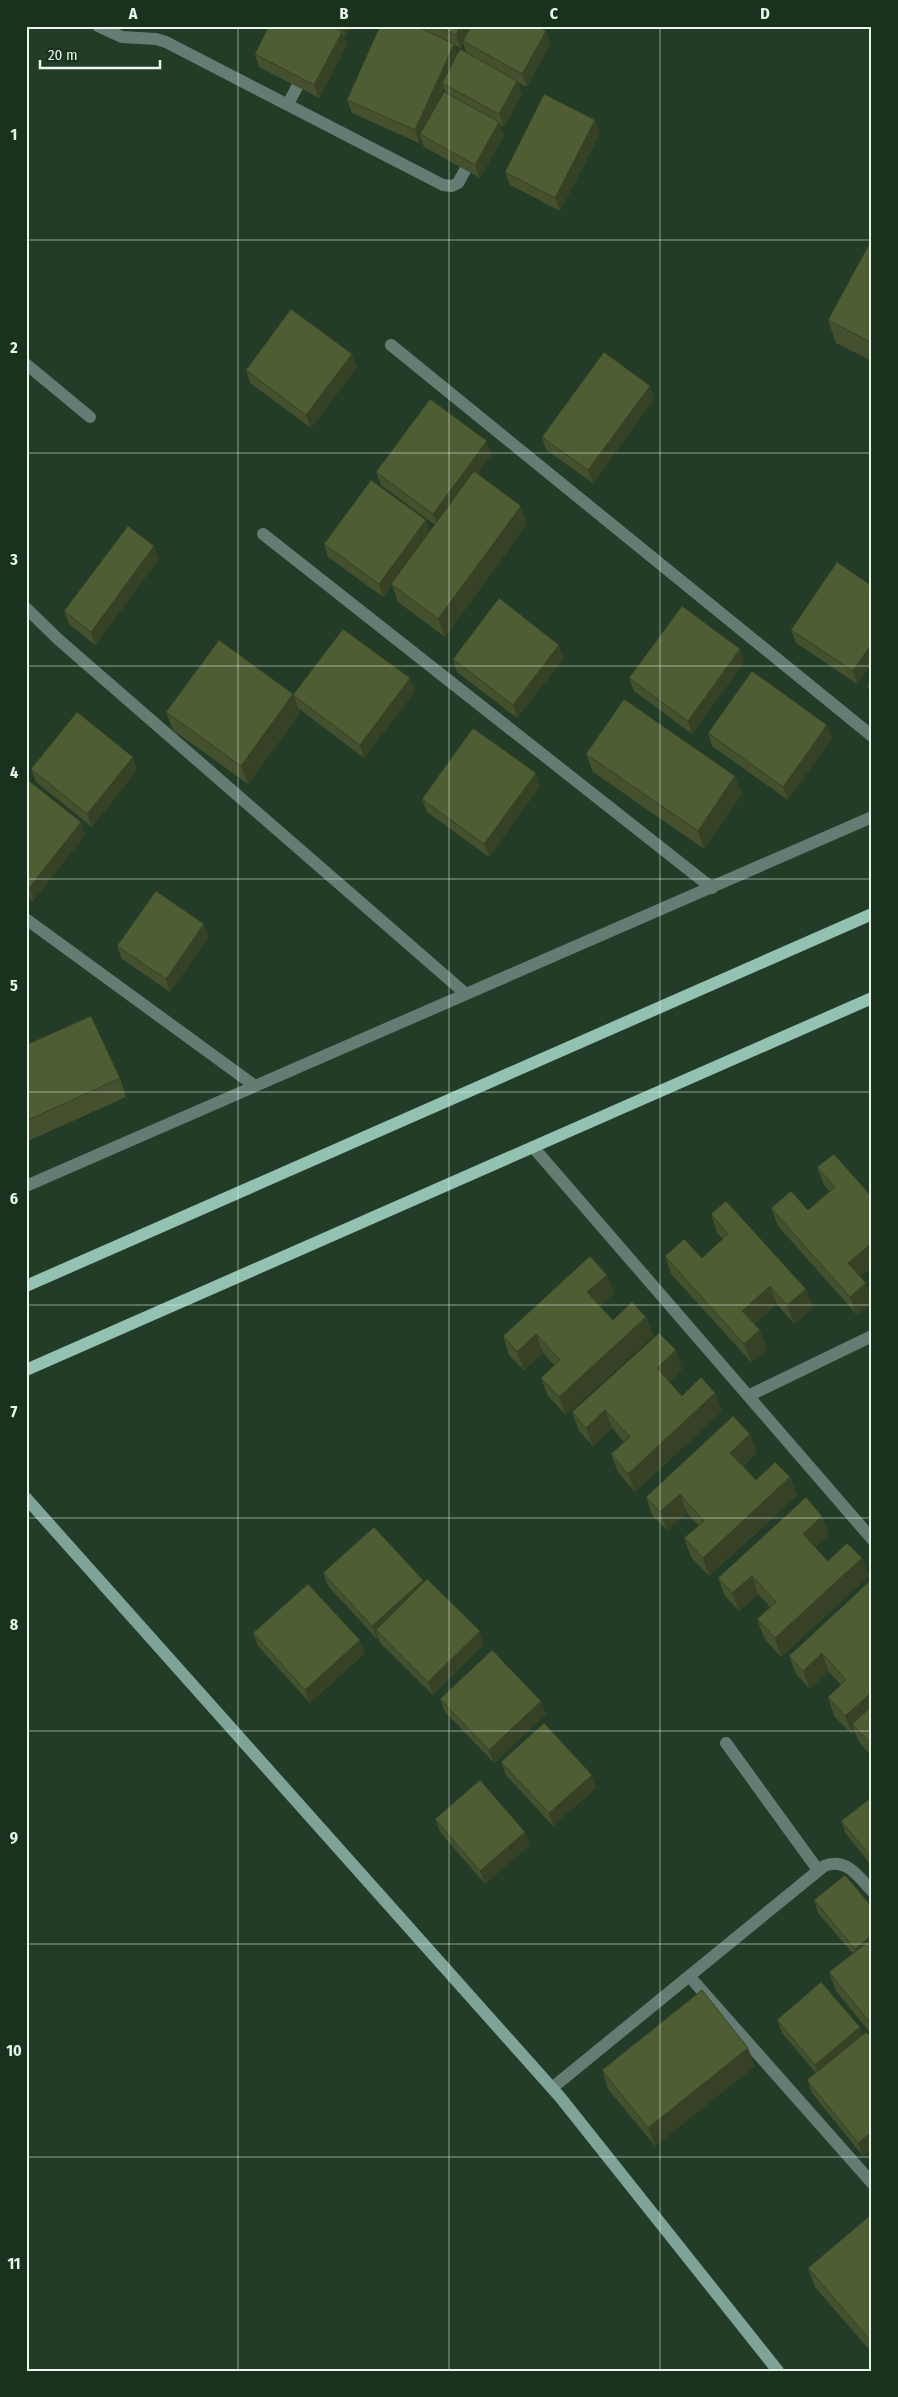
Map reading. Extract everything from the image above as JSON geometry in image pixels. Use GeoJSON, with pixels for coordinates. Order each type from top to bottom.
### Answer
{"type":"FeatureCollection","features":[{"type":"Feature","properties":{"kind":"main road"},"geometry":{"type":"LineString","coordinates":[[26,1286],[872,914]]}},
{"type":"Feature","properties":{"kind":"main road"},"geometry":{"type":"LineString","coordinates":[[26,1370],[872,998]]}},
{"type":"Feature","properties":{"kind":"street"},"geometry":{"type":"LineString","coordinates":[[98,26],[122,37],[145,38],[166,42],[443,185],[452,186],[458,183],[481,140]]}},
{"type":"Feature","properties":{"kind":"street"},"geometry":{"type":"LineString","coordinates":[[145,38],[150,26]]}},
{"type":"Feature","properties":{"kind":"street"},"geometry":{"type":"LineString","coordinates":[[288,104],[311,61]]}},
{"type":"Feature","properties":{"kind":"street"},"geometry":{"type":"LineString","coordinates":[[391,345],[872,736]]}},
{"type":"Feature","properties":{"kind":"street"},"geometry":{"type":"LineString","coordinates":[[26,364],[90,418]]}},
{"type":"Feature","properties":{"kind":"street"},"geometry":{"type":"LineString","coordinates":[[263,534],[712,888]]}},
{"type":"Feature","properties":{"kind":"street"},"geometry":{"type":"LineString","coordinates":[[26,608],[59,640],[466,994]]}},
{"type":"Feature","properties":{"kind":"street"},"geometry":{"type":"LineString","coordinates":[[26,1186],[872,817]]}},
{"type":"Feature","properties":{"kind":"street"},"geometry":{"type":"LineString","coordinates":[[26,919],[255,1086]]}},
{"type":"Feature","properties":{"kind":"street"},"geometry":{"type":"LineString","coordinates":[[533,1147],[872,1539]]}},
{"type":"Feature","properties":{"kind":"street"},"geometry":{"type":"LineString","coordinates":[[748,1396],[872,1336]]}},
{"type":"Feature","properties":{"kind":"street"},"geometry":{"type":"LineString","coordinates":[[26,1498],[552,2088],[778,2371]]}},
{"type":"Feature","properties":{"kind":"street"},"geometry":{"type":"LineString","coordinates":[[726,1743],[818,1870]]}},
{"type":"Feature","properties":{"kind":"street"},"geometry":{"type":"LineString","coordinates":[[552,2088],[818,1870],[834,1862],[844,1864],[856,1872],[872,1891]]}},
{"type":"Feature","properties":{"kind":"street"},"geometry":{"type":"LineString","coordinates":[[690,1976],[872,2183]]}},
{"type":"Feature","properties":{"kind":"building"},"geometry":{"type":"Polygon","coordinates":[[[269,26],[331,26],[342,32],[314,85],[255,54],[269,26]]]}},
{"type":"Feature","properties":{"kind":"building"},"geometry":{"type":"Polygon","coordinates":[[[380,26],[416,26],[454,44],[415,130],[347,100],[380,26]]]}},
{"type":"Feature","properties":{"kind":"building"},"geometry":{"type":"Polygon","coordinates":[[[436,26],[460,26],[456,35],[436,26]]]}},
{"type":"Feature","properties":{"kind":"building"},"geometry":{"type":"Polygon","coordinates":[[[471,26],[537,26],[546,31],[522,74],[463,41],[471,26]]]}},
{"type":"Feature","properties":{"kind":"building"},"geometry":{"type":"Polygon","coordinates":[[[460,49],[517,81],[499,114],[442,83],[460,49]]]}},
{"type":"Feature","properties":{"kind":"building"},"geometry":{"type":"Polygon","coordinates":[[[444,92],[499,122],[475,165],[420,134],[444,92]]]}},
{"type":"Feature","properties":{"kind":"building"},"geometry":{"type":"Polygon","coordinates":[[[544,94],[595,120],[555,198],[505,172],[544,94]]]}},
{"type":"Feature","properties":{"kind":"building"},"geometry":{"type":"Polygon","coordinates":[[[872,239],[872,343],[828,320],[872,239]]]}},
{"type":"Feature","properties":{"kind":"building"},"geometry":{"type":"Polygon","coordinates":[[[291,309],[352,354],[306,415],[246,370],[291,309]]]}},
{"type":"Feature","properties":{"kind":"building"},"geometry":{"type":"Polygon","coordinates":[[[604,352],[650,386],[588,470],[542,437],[604,352]]]}},
{"type":"Feature","properties":{"kind":"building"},"geometry":{"type":"Polygon","coordinates":[[[430,399],[487,441],[433,514],[376,472],[430,399]]]}},
{"type":"Feature","properties":{"kind":"building"},"geometry":{"type":"Polygon","coordinates":[[[474,471],[521,506],[438,619],[391,584],[474,471]]]}},
{"type":"Feature","properties":{"kind":"building"},"geometry":{"type":"Polygon","coordinates":[[[371,480],[426,520],[379,584],[324,544],[371,480]]]}},
{"type":"Feature","properties":{"kind":"building"},"geometry":{"type":"Polygon","coordinates":[[[128,526],[154,546],[91,632],[64,611],[128,526]]]}},
{"type":"Feature","properties":{"kind":"building"},"geometry":{"type":"Polygon","coordinates":[[[837,562],[872,586],[872,643],[853,671],[791,630],[837,562]]]}},
{"type":"Feature","properties":{"kind":"building"},"geometry":{"type":"Polygon","coordinates":[[[499,598],[559,645],[513,705],[453,659],[499,598]]]}},
{"type":"Feature","properties":{"kind":"building"},"geometry":{"type":"Polygon","coordinates":[[[682,606],[740,649],[688,721],[629,678],[682,606]]]}},
{"type":"Feature","properties":{"kind":"building"},"geometry":{"type":"Polygon","coordinates":[[[343,629],[410,678],[360,745],[293,695],[343,629]]]}},
{"type":"Feature","properties":{"kind":"building"},"geometry":{"type":"Polygon","coordinates":[[[219,640],[293,694],[241,766],[166,712],[219,640]]]}},
{"type":"Feature","properties":{"kind":"building"},"geometry":{"type":"Polygon","coordinates":[[[752,671],[827,725],[783,787],[708,733],[752,671]]]}},
{"type":"Feature","properties":{"kind":"building"},"geometry":{"type":"Polygon","coordinates":[[[872,679],[872,688],[867,685],[872,679]]]}},
{"type":"Feature","properties":{"kind":"building"},"geometry":{"type":"Polygon","coordinates":[[[624,699],[735,776],[698,831],[586,754],[624,699]]]}},
{"type":"Feature","properties":{"kind":"building"},"geometry":{"type":"Polygon","coordinates":[[[77,712],[133,757],[87,814],[31,769],[77,712]]]}},
{"type":"Feature","properties":{"kind":"building"},"geometry":{"type":"Polygon","coordinates":[[[473,728],[536,773],[484,844],[422,799],[473,728]]]}},
{"type":"Feature","properties":{"kind":"building"},"geometry":{"type":"Polygon","coordinates":[[[28,780],[81,822],[29,888],[26,886],[26,782],[28,780]]]}},
{"type":"Feature","properties":{"kind":"building"},"geometry":{"type":"Polygon","coordinates":[[[156,891],[204,924],[166,979],[117,946],[156,891]]]}},
{"type":"Feature","properties":{"kind":"building"},"geometry":{"type":"Polygon","coordinates":[[[91,1016],[120,1078],[26,1121],[26,1045],[91,1016]]]}},
{"type":"Feature","properties":{"kind":"building"},"geometry":{"type":"Polygon","coordinates":[[[834,1154],[872,1197],[872,1243],[848,1263],[866,1283],[850,1297],[771,1208],[791,1191],[808,1210],[835,1187],[817,1167],[834,1154]]]}},
{"type":"Feature","properties":{"kind":"building"},"geometry":{"type":"Polygon","coordinates":[[[726,1201],[806,1289],[787,1305],[770,1286],[742,1311],[760,1330],[744,1344],[665,1256],[684,1239],[702,1258],[728,1234],[711,1214],[726,1201]]]}},
{"type":"Feature","properties":{"kind":"building"},"geometry":{"type":"Polygon","coordinates":[[[590,1256],[607,1275],[587,1292],[613,1320],[632,1302],[646,1317],[559,1397],[541,1378],[560,1360],[536,1334],[517,1352],[503,1336],[590,1256]]]}},
{"type":"Feature","properties":{"kind":"building"},"geometry":{"type":"Polygon","coordinates":[[[659,1333],[676,1350],[657,1368],[682,1396],[701,1377],[715,1393],[628,1474],[611,1454],[630,1437],[605,1410],[586,1428],[572,1412],[659,1333]]]}},
{"type":"Feature","properties":{"kind":"building"},"geometry":{"type":"Polygon","coordinates":[[[733,1416],[750,1434],[730,1453],[756,1480],[775,1462],[790,1477],[703,1558],[684,1538],[704,1521],[680,1494],[660,1512],[646,1497],[733,1416]]]}},
{"type":"Feature","properties":{"kind":"building"},"geometry":{"type":"Polygon","coordinates":[[[806,1497],[822,1516],[803,1534],[828,1561],[847,1543],[862,1558],[775,1638],[757,1619],[776,1602],[752,1576],[732,1593],[718,1578],[806,1497]]]}},
{"type":"Feature","properties":{"kind":"building"},"geometry":{"type":"Polygon","coordinates":[[[374,1527],[423,1580],[372,1626],[323,1573],[374,1527]]]}},
{"type":"Feature","properties":{"kind":"building"},"geometry":{"type":"Polygon","coordinates":[[[427,1579],[480,1631],[428,1682],[376,1630],[427,1579]]]}},
{"type":"Feature","properties":{"kind":"building"},"geometry":{"type":"Polygon","coordinates":[[[872,1579],[872,1692],[845,1716],[828,1697],[846,1680],[822,1653],[803,1671],[789,1656],[872,1579]]]}},
{"type":"Feature","properties":{"kind":"building"},"geometry":{"type":"Polygon","coordinates":[[[308,1584],[360,1640],[305,1690],[253,1633],[308,1584]]]}},
{"type":"Feature","properties":{"kind":"building"},"geometry":{"type":"Polygon","coordinates":[[[492,1650],[541,1701],[489,1750],[440,1699],[492,1650]]]}},
{"type":"Feature","properties":{"kind":"building"},"geometry":{"type":"Polygon","coordinates":[[[872,1706],[872,1745],[852,1724],[872,1706]]]}},
{"type":"Feature","properties":{"kind":"building"},"geometry":{"type":"Polygon","coordinates":[[[544,1723],[592,1775],[549,1813],[501,1762],[544,1723]]]}},
{"type":"Feature","properties":{"kind":"building"},"geometry":{"type":"Polygon","coordinates":[[[480,1780],[525,1832],[480,1871],[435,1819],[480,1780]]]}},
{"type":"Feature","properties":{"kind":"building"},"geometry":{"type":"Polygon","coordinates":[[[872,1797],[872,1858],[841,1821],[872,1797]]]}},
{"type":"Feature","properties":{"kind":"building"},"geometry":{"type":"Polygon","coordinates":[[[845,1875],[872,1907],[872,1935],[855,1949],[814,1900],[845,1875]]]}},
{"type":"Feature","properties":{"kind":"building"},"geometry":{"type":"Polygon","coordinates":[[[872,1939],[872,2025],[829,1972],[872,1939]]]}},
{"type":"Feature","properties":{"kind":"building"},"geometry":{"type":"Polygon","coordinates":[[[821,1982],[860,2027],[815,2065],[777,2020],[821,1982]]]}},
{"type":"Feature","properties":{"kind":"building"},"geometry":{"type":"Polygon","coordinates":[[[702,1990],[748,2048],[648,2128],[602,2070],[702,1990]]]}},
{"type":"Feature","properties":{"kind":"building"},"geometry":{"type":"Polygon","coordinates":[[[866,2032],[872,2038],[872,2132],[858,2143],[807,2080],[866,2032]]]}},
{"type":"Feature","properties":{"kind":"building"},"geometry":{"type":"Polygon","coordinates":[[[872,2214],[872,2342],[808,2268],[872,2214]]]}}]}
